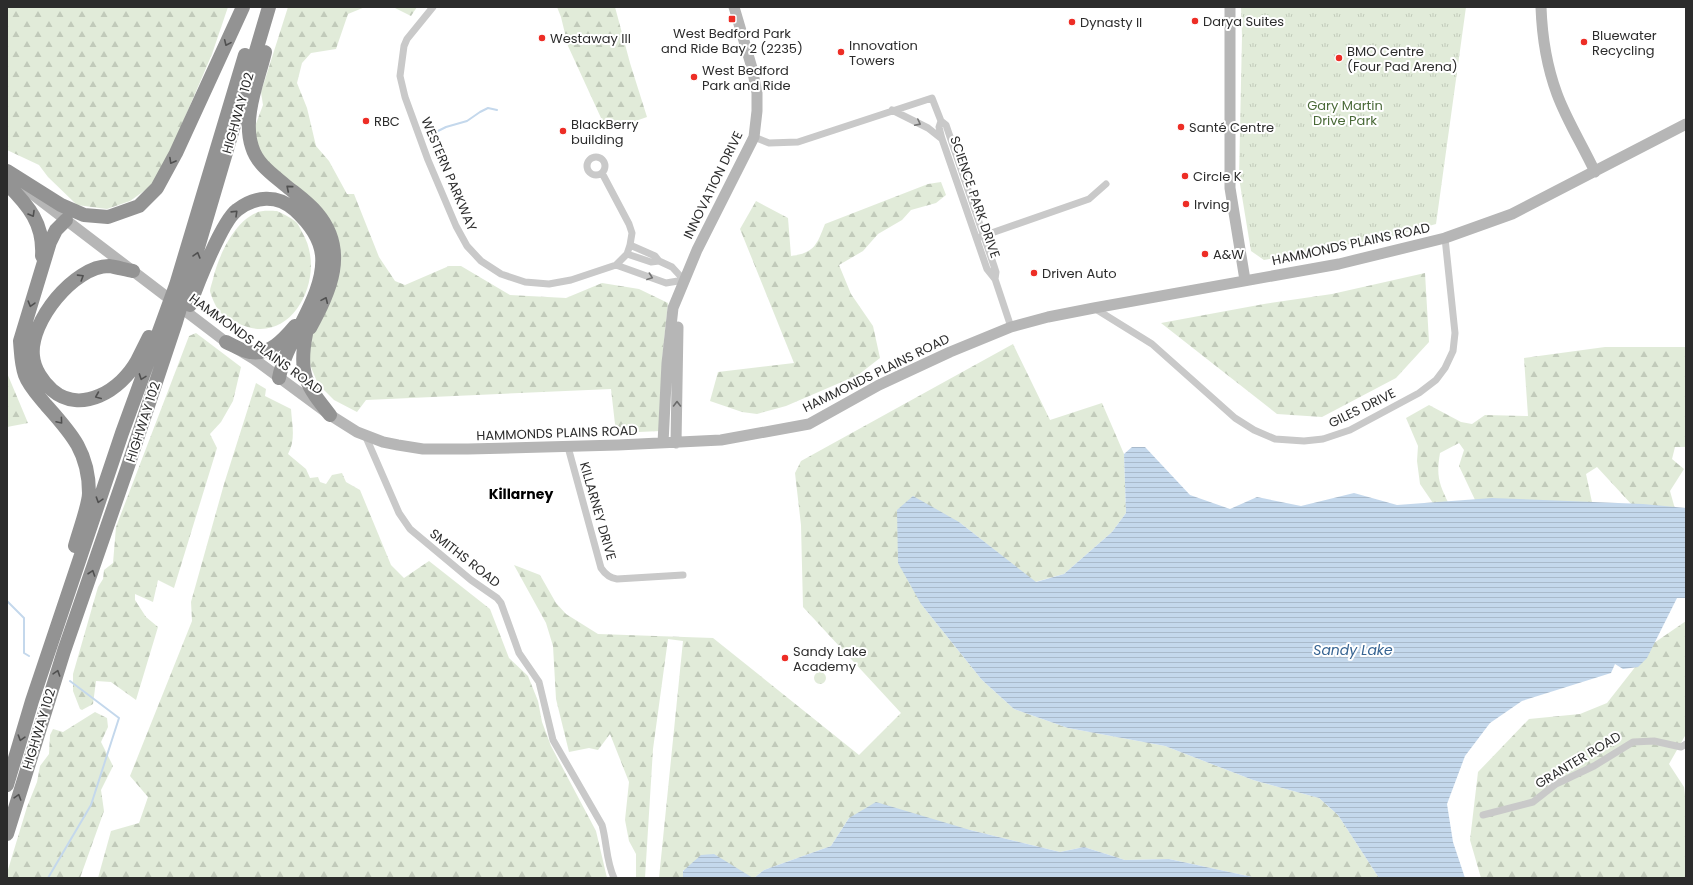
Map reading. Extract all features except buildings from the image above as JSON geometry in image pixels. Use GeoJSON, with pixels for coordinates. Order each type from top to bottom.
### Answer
{"type":"FeatureCollection","features":[{"type":"Feature","properties":{"kind":"highway"},"geometry":{"type":"LineString","coordinates":[[7,171],[62,205],[84,215],[108,217],[139,206],[157,188],[176,154],[243,7]]}},
{"type":"Feature","properties":{"kind":"highway","name":"HIGHWAY 102"},"geometry":{"type":"LineString","coordinates":[[182,289],[188,243],[259,7]]}},
{"type":"Feature","properties":{"kind":"highway","name":"HIGHWAY 102"},"geometry":{"type":"LineString","coordinates":[[7,785],[32,701],[122,433],[171,319],[182,289],[269,7]]}},
{"type":"Feature","properties":{"kind":"highway"},"geometry":{"type":"LineString","coordinates":[[277,7],[250,110],[249,130],[252,147],[262,165],[314,210],[325,225],[332,244],[334,263],[330,287],[323,304],[288,369],[280,378]]}},
{"type":"Feature","properties":{"kind":"highway"},"geometry":{"type":"LineString","coordinates":[[7,184],[32,213],[40,230],[43,246],[41,267]]}},
{"type":"Feature","properties":{"kind":"highway"},"geometry":{"type":"LineString","coordinates":[[133,271],[109,266],[90,271],[72,282],[59,294],[37,330],[33,345],[33,357],[37,370],[45,384],[57,394],[76,401],[98,398],[117,385],[171,319],[182,289],[236,210],[254,201],[270,197],[289,205],[305,219],[316,235],[322,256],[320,278],[309,308],[282,364],[280,378]]}},
{"type":"Feature","properties":{"kind":"highway"},"geometry":{"type":"LineString","coordinates":[[32,701],[89,494],[86,470],[81,451],[71,434],[32,388],[25,375],[21,357],[20,341],[41,267],[56,230],[66,220]]}},
{"type":"Feature","properties":{"kind":"highway"},"geometry":{"type":"LineString","coordinates":[[226,342],[250,352],[264,351],[275,346],[285,338],[309,308]]}},
{"type":"Feature","properties":{"kind":"highway","name":"HIGHWAY 102"},"geometry":{"type":"LineString","coordinates":[[7,834],[64,651],[127,469],[171,319]]}},
{"type":"Feature","properties":{"kind":"highway"},"geometry":{"type":"LineString","coordinates":[[306,334],[302,353],[303,367],[306,378],[311,390],[330,415]]}},
{"type":"Feature","properties":{"kind":"main road","name":"INNOVATION DRIVE"},"geometry":{"type":"LineString","coordinates":[[663,443],[673,308],[697,250],[754,137],[758,111],[757,93],[752,68],[734,7]]}},
{"type":"Feature","properties":{"kind":"main road"},"geometry":{"type":"LineString","coordinates":[[1230,7],[1230,188],[1244,280]]}},
{"type":"Feature","properties":{"kind":"main road"},"geometry":{"type":"LineString","coordinates":[[1541,7],[1548,64],[1558,95],[1595,172]]}},
{"type":"Feature","properties":{"kind":"main road","name":"HAMMONDS PLAINS ROAD"},"geometry":{"type":"LineString","coordinates":[[7,176],[226,342],[280,378],[330,415],[365,435],[383,442],[423,448],[568,447],[721,440],[809,424],[879,385],[950,352],[1011,327],[1048,317],[1094,308],[1339,264],[1445,238],[1512,214],[1686,124]]}},
{"type":"Feature","properties":{"kind":"main road","name":"INNOVATION DRIVE"},"geometry":{"type":"LineString","coordinates":[[676,443],[677,339],[684,280]]}},
{"type":"Feature","properties":{"kind":"street","name":"WESTERN PARKWAY"},"geometry":{"type":"LineString","coordinates":[[433,7],[407,39],[404,46],[400,76],[405,97],[428,160],[457,228],[467,246],[481,262],[501,274],[524,282],[548,284],[571,280],[616,265],[627,254],[632,233],[629,224],[602,173]]}},
{"type":"Feature","properties":{"kind":"street","name":"SCIENCE PARK DRIVE"},"geometry":{"type":"LineString","coordinates":[[892,110],[932,98],[940,121],[939,127],[942,139],[976,238],[987,269],[995,279],[1011,327]]}},
{"type":"Feature","properties":{"kind":"street"},"geometry":{"type":"LineString","coordinates":[[754,137],[769,143],[783,144],[798,142],[892,110],[928,128],[942,139]]}},
{"type":"Feature","properties":{"kind":"street","name":"SCIENCE PARK DRIVE"},"geometry":{"type":"LineString","coordinates":[[940,121],[946,125],[996,272],[995,279]]}},
{"type":"Feature","properties":{"kind":"street"},"geometry":{"type":"LineString","coordinates":[[976,238],[1089,199],[1106,184]]}},
{"type":"Feature","properties":{"kind":"street","name":"GILES DRIVE"},"geometry":{"type":"LineString","coordinates":[[1094,308],[1152,344],[1235,418],[1254,430],[1275,439],[1304,441],[1323,439],[1350,430],[1419,393],[1436,380],[1445,368],[1452,351],[1455,333],[1445,238]]}},
{"type":"Feature","properties":{"kind":"street"},"geometry":{"type":"LineString","coordinates":[[630,245],[655,256],[659,262]]}},
{"type":"Feature","properties":{"kind":"street"},"geometry":{"type":"LineString","coordinates":[[627,254],[672,267],[684,280]]}},
{"type":"Feature","properties":{"kind":"street"},"geometry":{"type":"LineString","coordinates":[[616,265],[666,283],[684,280]]}},
{"type":"Feature","properties":{"kind":"street","name":"SMITHS ROAD"},"geometry":{"type":"LineString","coordinates":[[365,435],[399,513],[410,530],[471,580],[497,598],[501,603],[519,654],[539,682],[548,726],[553,740],[602,825],[605,835],[608,861],[614,878]]}},
{"type":"Feature","properties":{"kind":"street","name":"KILLARNEY DRIVE"},"geometry":{"type":"LineString","coordinates":[[568,447],[601,568],[604,573],[617,579],[684,575]]}},
{"type":"Feature","properties":{"kind":"street","name":"GRANTER ROAD"},"geometry":{"type":"LineString","coordinates":[[1483,815],[1532,802],[1556,784],[1594,766],[1633,742],[1654,741],[1681,747],[1686,744]]}},
{"type":"Feature","properties":{"kind":"green space"},"geometry":{"type":"Polygon","coordinates":[[[7,7],[228,7],[212,54],[168,157],[151,186],[130,201],[107,209],[77,205],[48,177],[39,165],[7,150],[7,7]]]}},
{"type":"Feature","properties":{"kind":"green space"},"geometry":{"type":"Polygon","coordinates":[[[288,7],[365,7],[348,14],[336,49],[311,53],[302,63],[297,83],[307,108],[316,146],[329,161],[347,194],[354,194],[379,257],[395,281],[405,285],[449,266],[461,266],[510,295],[566,298],[602,283],[639,289],[668,303],[662,360],[661,431],[616,433],[611,389],[366,400],[357,412],[334,400],[318,384],[308,360],[312,333],[335,288],[283,176],[258,153],[254,129],[263,105],[261,92],[288,7]]]}},
{"type":"Feature","properties":{"kind":"green space"},"geometry":{"type":"Polygon","coordinates":[[[393,7],[417,7],[411,16],[393,7]]]}},
{"type":"Feature","properties":{"kind":"green space"},"geometry":{"type":"Polygon","coordinates":[[[557,7],[615,7],[630,63],[647,117],[607,131],[568,46],[557,7]]]}},
{"type":"Feature","properties":{"kind":"green space","name":"Gary Martin Drive Park"},"geometry":{"type":"Polygon","coordinates":[[[1241,7],[1466,7],[1436,224],[1393,236],[1264,260],[1251,251],[1239,178],[1242,36],[1241,7]]]}},
{"type":"Feature","properties":{"kind":"green space"},"geometry":{"type":"Polygon","coordinates":[[[941,182],[946,195],[936,203],[911,210],[902,220],[878,234],[863,251],[839,265],[851,294],[873,326],[880,358],[858,375],[786,406],[757,414],[742,412],[710,401],[718,372],[794,363],[740,229],[756,201],[788,218],[791,256],[799,255],[810,250],[820,237],[825,224],[928,184],[941,182]]]}},
{"type":"Feature","properties":{"kind":"green space"},"geometry":{"type":"Polygon","coordinates":[[[277,211],[294,220],[302,232],[309,251],[311,270],[307,290],[298,307],[286,320],[270,328],[252,328],[229,318],[220,312],[212,298],[210,288],[215,270],[223,251],[234,232],[248,218],[258,212],[277,211]]]}},
{"type":"Feature","properties":{"kind":"green space"},"geometry":{"type":"Polygon","coordinates":[[[1425,273],[1429,342],[1396,378],[1322,417],[1277,414],[1161,323],[1264,304],[1332,294],[1425,273]]]}},
{"type":"Feature","properties":{"kind":"green space"},"geometry":{"type":"Polygon","coordinates":[[[196,333],[241,367],[233,401],[221,422],[210,434],[217,448],[174,588],[158,580],[153,602],[135,594],[135,600],[146,617],[158,627],[136,700],[111,682],[96,681],[93,704],[82,710],[80,709],[73,691],[73,674],[98,587],[103,579],[104,570],[113,563],[116,527],[189,336],[196,333]]]}},
{"type":"Feature","properties":{"kind":"green space"},"geometry":{"type":"Polygon","coordinates":[[[1013,344],[1050,420],[1102,403],[1124,454],[1126,513],[1112,532],[1064,574],[1035,582],[959,522],[921,604],[982,680],[1014,709],[1068,728],[1165,746],[1253,780],[1319,798],[1338,815],[1379,878],[1257,878],[1169,859],[1125,860],[1084,847],[1060,852],[970,830],[849,818],[831,846],[764,870],[754,878],[683,870],[683,878],[659,878],[683,641],[668,639],[653,749],[645,878],[636,878],[636,854],[629,841],[625,820],[629,782],[610,734],[598,750],[589,748],[569,752],[556,699],[553,646],[546,623],[514,565],[540,575],[556,603],[566,614],[598,634],[713,638],[859,755],[901,713],[803,607],[801,525],[795,473],[801,461],[1013,344]]]}},
{"type":"Feature","properties":{"kind":"green space"},"geometry":{"type":"Polygon","coordinates":[[[1605,347],[1686,347],[1686,447],[1675,447],[1672,459],[1684,469],[1670,491],[1675,509],[1633,506],[1597,467],[1586,474],[1593,507],[1476,502],[1459,466],[1464,450],[1459,443],[1440,453],[1438,468],[1439,480],[1449,504],[1435,506],[1420,484],[1417,461],[1418,446],[1406,418],[1429,405],[1461,422],[1472,424],[1485,415],[1528,416],[1524,358],[1605,347]]]}},
{"type":"Feature","properties":{"kind":"green space"},"geometry":{"type":"Polygon","coordinates":[[[7,373],[28,423],[7,427],[7,373]]]}},
{"type":"Feature","properties":{"kind":"green space"},"geometry":{"type":"Polygon","coordinates":[[[256,383],[266,389],[265,396],[291,409],[293,438],[288,454],[306,469],[310,478],[318,477],[320,482],[326,484],[332,475],[342,473],[346,482],[360,490],[391,565],[404,578],[429,561],[490,609],[509,658],[528,676],[538,701],[542,722],[551,746],[596,831],[607,878],[98,878],[111,831],[139,823],[148,797],[130,776],[192,621],[191,602],[224,484],[256,383]]]}},
{"type":"Feature","properties":{"kind":"green space"},"geometry":{"type":"Polygon","coordinates":[[[1686,621],[1686,734],[1669,764],[1684,787],[1686,803],[1686,878],[1481,878],[1470,840],[1478,772],[1529,719],[1580,714],[1607,703],[1654,643],[1686,621]]]}},
{"type":"Feature","properties":{"kind":"green space"},"geometry":{"type":"Polygon","coordinates":[[[818,672],[822,672],[826,678],[822,684],[818,684],[814,680],[814,676],[818,672]]]}},
{"type":"Feature","properties":{"kind":"green space"},"geometry":{"type":"Polygon","coordinates":[[[95,712],[107,718],[108,727],[101,742],[113,766],[101,790],[104,811],[80,878],[7,878],[7,873],[27,807],[37,782],[40,766],[49,754],[50,735],[53,729],[63,732],[95,712]]]}},
{"type":"Feature","properties":{"kind":"water","name":"Sandy Lake"},"geometry":{"type":"Polygon","coordinates":[[[1132,447],[1145,447],[1190,495],[1230,509],[1257,497],[1301,506],[1354,493],[1397,505],[1492,498],[1643,504],[1686,508],[1686,598],[1677,598],[1647,658],[1638,667],[1623,669],[1615,664],[1611,673],[1522,701],[1490,723],[1465,756],[1447,804],[1453,842],[1465,878],[1379,878],[1338,815],[1319,798],[1253,780],[1165,746],[1068,728],[1014,709],[982,680],[921,604],[898,563],[897,510],[913,496],[959,522],[1036,582],[1064,574],[1112,532],[1126,513],[1124,454],[1132,447]]]}},
{"type":"Feature","properties":{"kind":"water"},"geometry":{"type":"Polygon","coordinates":[[[876,802],[970,830],[1060,852],[1084,847],[1125,860],[1169,859],[1257,878],[754,878],[764,870],[831,846],[849,818],[876,802]]]}},
{"type":"Feature","properties":{"kind":"water"},"geometry":{"type":"Polygon","coordinates":[[[714,854],[753,878],[683,878],[683,871],[701,855],[714,854]]]}},
{"type":"Feature","properties":{"kind":"waterway"},"geometry":{"type":"LineString","coordinates":[[436,132],[446,127],[467,121],[488,108],[497,110]]}},
{"type":"Feature","properties":{"kind":"waterway"},"geometry":{"type":"LineString","coordinates":[[7,601],[24,618],[24,653],[29,656]]}},
{"type":"Feature","properties":{"kind":"waterway"},"geometry":{"type":"LineString","coordinates":[[48,878],[91,805],[119,718],[70,681]]}},
{"type":"Feature","properties":{"kind":"place","name":"West Bedford Park and Ride Bay 2 (2235)"},"geometry":{"type":"Point","coordinates":[732,19]}},
{"type":"Feature","properties":{"kind":"place","name":"Darya Suites"},"geometry":{"type":"Point","coordinates":[1195,21]}},
{"type":"Feature","properties":{"kind":"place","name":"Dynasty II"},"geometry":{"type":"Point","coordinates":[1072,22]}},
{"type":"Feature","properties":{"kind":"place","name":"Westaway III"},"geometry":{"type":"Point","coordinates":[542,38]}},
{"type":"Feature","properties":{"kind":"place","name":"Bluewater Recycling"},"geometry":{"type":"Point","coordinates":[1584,42]}},
{"type":"Feature","properties":{"kind":"place","name":"Innovation Towers"},"geometry":{"type":"Point","coordinates":[841,52]}},
{"type":"Feature","properties":{"kind":"place","name":"BMO Centre (Four Pad Arena)"},"geometry":{"type":"Point","coordinates":[1339,58]}},
{"type":"Feature","properties":{"kind":"place","name":"West Bedford Park and Ride"},"geometry":{"type":"Point","coordinates":[694,77]}},
{"type":"Feature","properties":{"kind":"place","name":"RBC"},"geometry":{"type":"Point","coordinates":[366,121]}},
{"type":"Feature","properties":{"kind":"place","name":"Santé Centre"},"geometry":{"type":"Point","coordinates":[1181,127]}},
{"type":"Feature","properties":{"kind":"place","name":"BlackBerry building"},"geometry":{"type":"Point","coordinates":[563,131]}},
{"type":"Feature","properties":{"kind":"place","name":"Circle K"},"geometry":{"type":"Point","coordinates":[1185,176]}},
{"type":"Feature","properties":{"kind":"place","name":"Irving"},"geometry":{"type":"Point","coordinates":[1186,204]}},
{"type":"Feature","properties":{"kind":"place","name":"A&W"},"geometry":{"type":"Point","coordinates":[1205,254]}},
{"type":"Feature","properties":{"kind":"place","name":"Driven Auto"},"geometry":{"type":"Point","coordinates":[1034,273]}},
{"type":"Feature","properties":{"kind":"place","name":"Sandy Lake Academy"},"geometry":{"type":"Point","coordinates":[785,658]}},
{"type":"Feature","properties":{"kind":"district","name":"Killarney"},"geometry":{"type":"Point","coordinates":[521,494]}}]}
